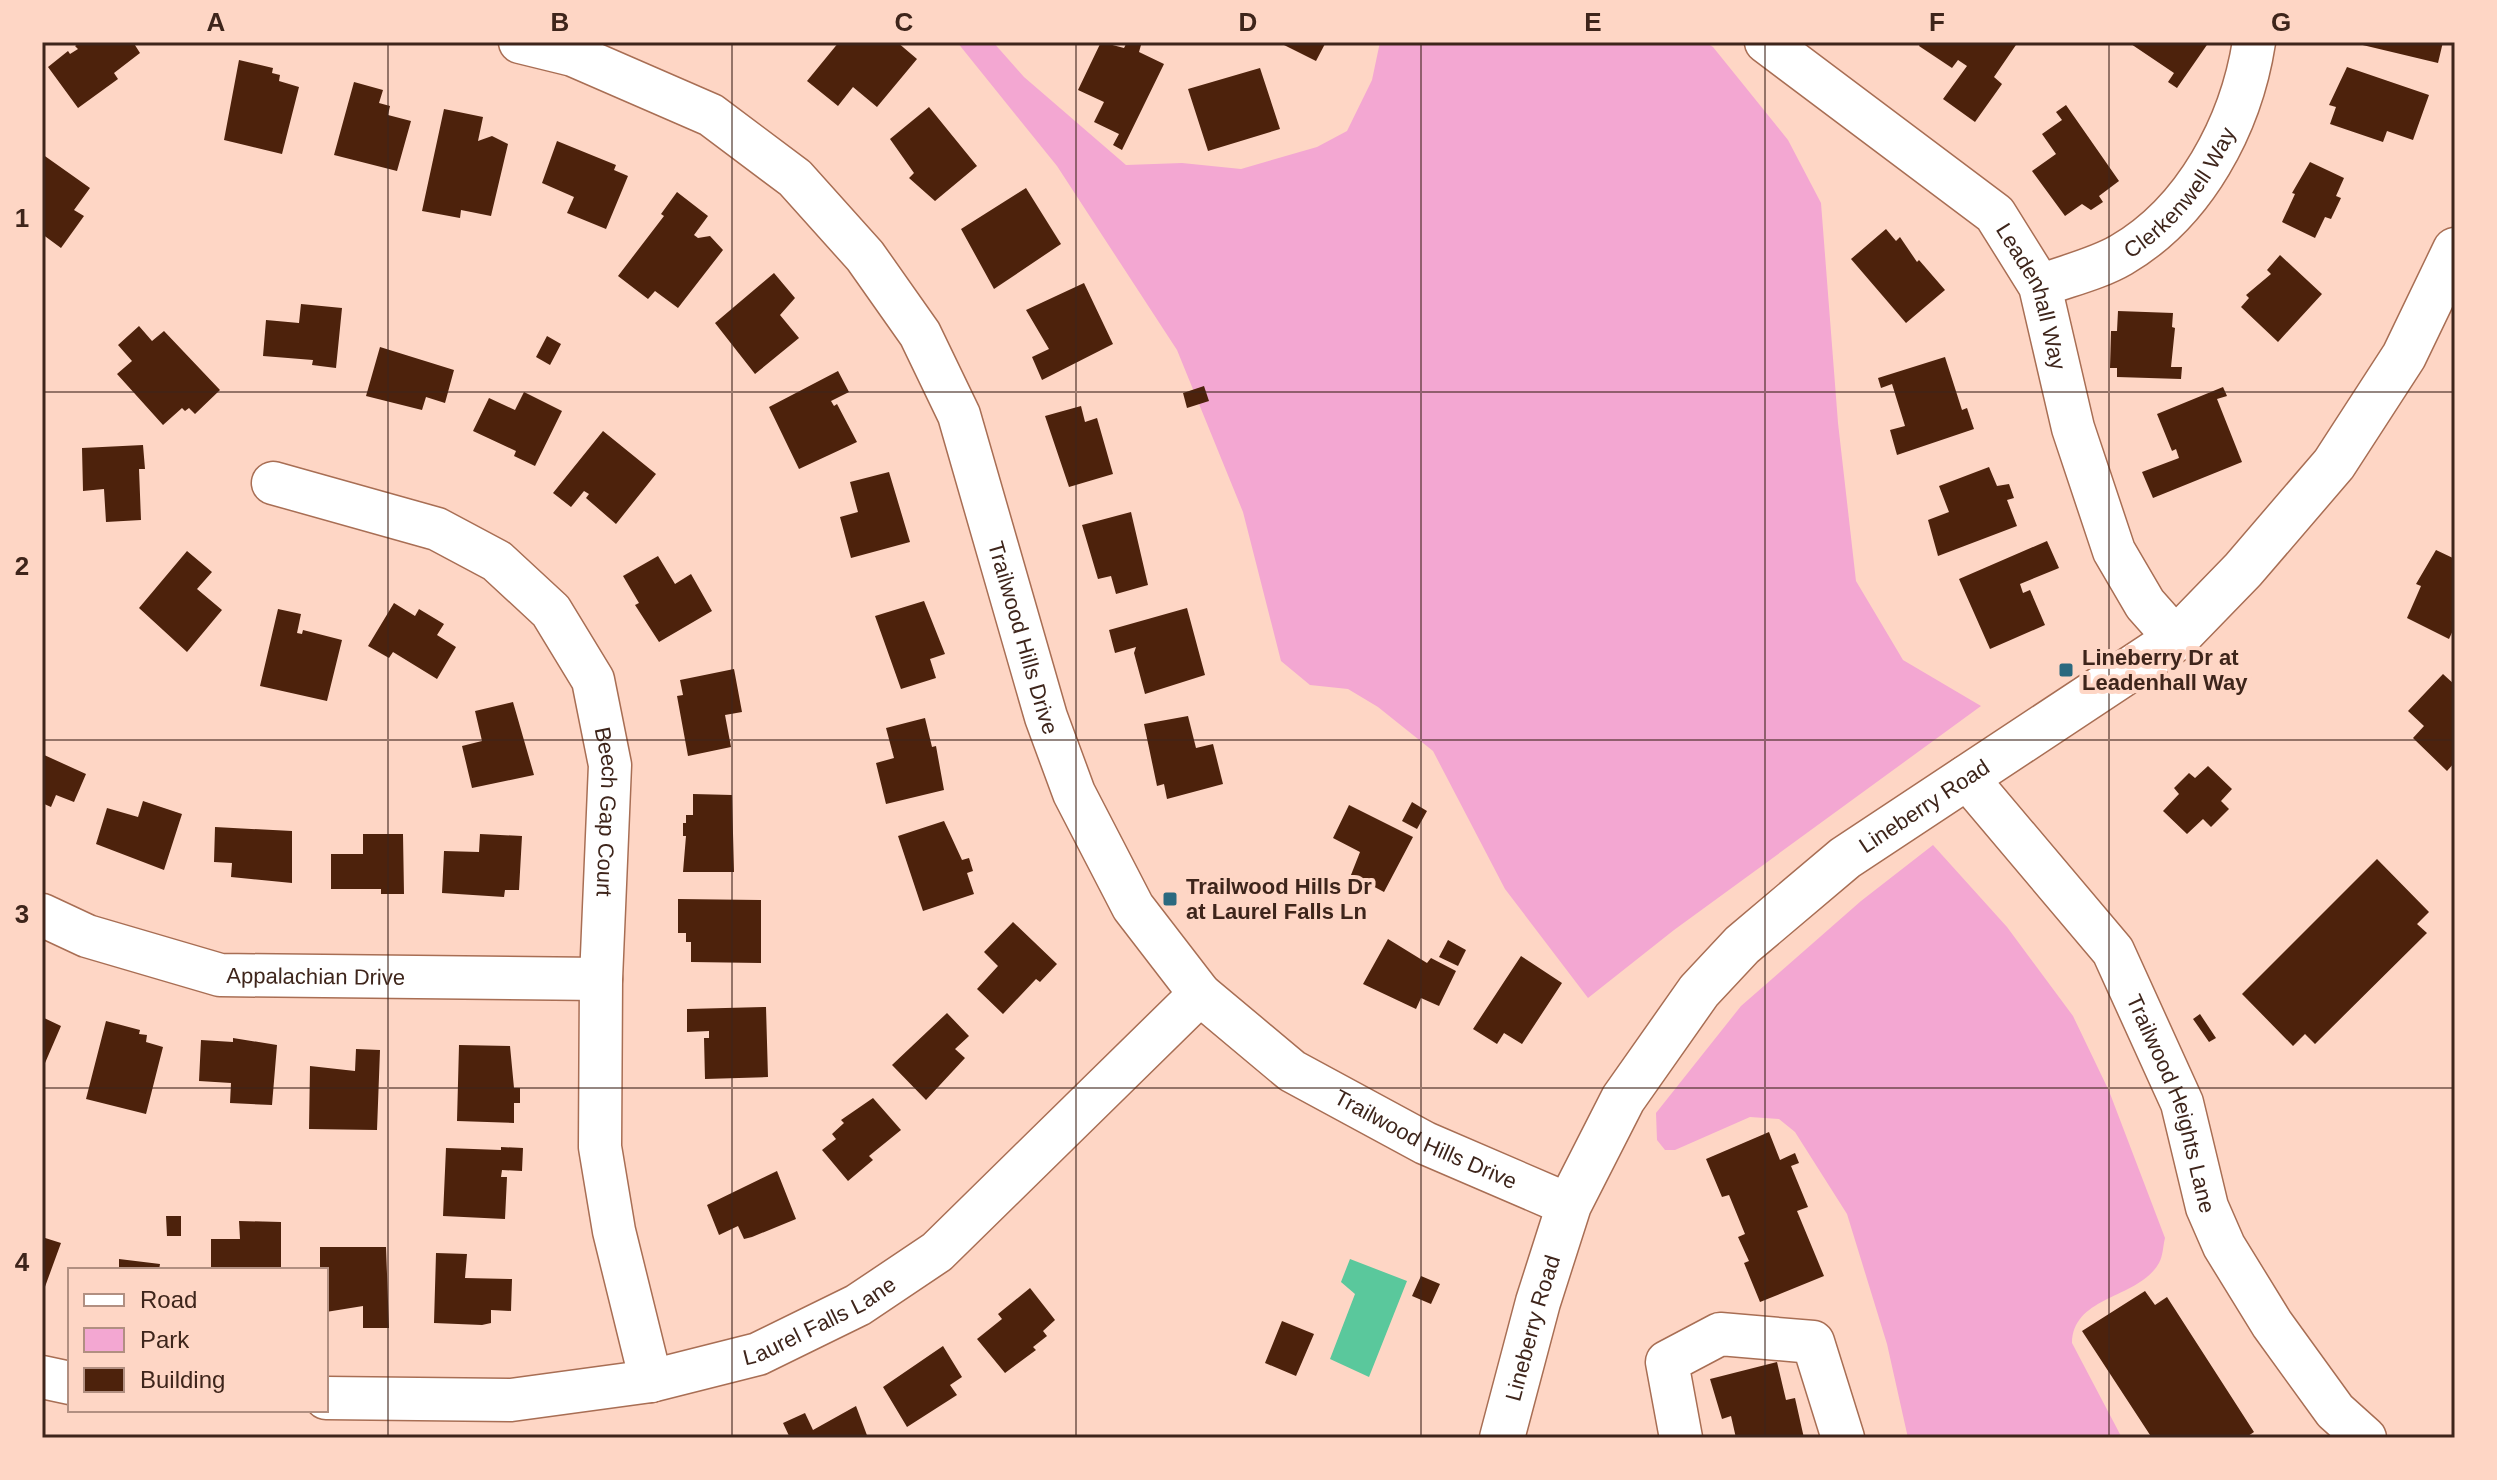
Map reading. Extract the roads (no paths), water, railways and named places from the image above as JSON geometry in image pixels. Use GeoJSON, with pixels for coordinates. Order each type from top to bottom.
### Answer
{"type":"FeatureCollection","features":[{"type":"Feature","properties":{"kind":"street","name":"Trailwood Hills Drive"},"geometry":{"type":"LineString","coordinates":[[520,42],[573,55],[711,115],[795,178],[865,256],[920,334],[959,415],[1046,717],[1074,793],[1133,907],[1200,994],[1292,1071],[1425,1143],[1569,1205]]}},
{"type":"Feature","properties":{"kind":"street","name":"Leadenhall Way"},"geometry":{"type":"LineString","coordinates":[[1766,42],[1995,214],[2040,286],[2073,428],[2114,551],[2145,604],[2176,639]]}},
{"type":"Feature","properties":{"kind":"street","name":"Clerkenwell Way"},"geometry":{"type":"LineString","coordinates":[[2040,286],[2120,256],[2170,218],[2203,177],[2222,139],[2250,69],[2254,42]]}},
{"type":"Feature","properties":{"kind":"street","name":"Lineberry Road"},"geometry":{"type":"LineString","coordinates":[[1502,1438],[1538,1302],[1569,1205],[1623,1099],[1699,991],[1742,945],[1845,858],[2176,639],[2243,570],[2334,464],[2404,356],[2455,250]]}},
{"type":"Feature","properties":{"kind":"street","name":"Beech Gap Court"},"geometry":{"type":"LineString","coordinates":[[273,483],[437,529],[497,561],[551,611],[593,680],[610,765],[601,979],[600,1147],[614,1231],[651,1381]]}},
{"type":"Feature","properties":{"kind":"street","name":"Trailwood Heights Lane"},"geometry":{"type":"LineString","coordinates":[[1966,777],[2113,951],[2182,1103],[2207,1207],[2224,1246],[2272,1324],[2326,1400],[2365,1438]]}},
{"type":"Feature","properties":{"kind":"street","name":"Appalachian Drive"},"geometry":{"type":"LineString","coordinates":[[42,915],[87,936],[220,975],[601,979]]}},
{"type":"Feature","properties":{"kind":"street","name":"Laurel Falls Lane"},"geometry":{"type":"LineString","coordinates":[[328,1398],[511,1400],[651,1381],[758,1354],[858,1305],[937,1252],[1200,994]]}},
{"type":"Feature","properties":{"kind":"street"},"geometry":{"type":"LineString","coordinates":[[1681,1438],[1667,1362],[1720,1334],[1813,1342],[1843,1438]]}},
{"type":"Feature","properties":{"kind":"street"},"geometry":{"type":"LineString","coordinates":[[42,1377],[68,1383]]}},
{"type":"Feature","properties":{"kind":"place","name":"Lineberry Dr at Leadenhall Way"},"geometry":{"type":"Point","coordinates":[2066,670]}},
{"type":"Feature","properties":{"kind":"place","name":"Trailwood Hills Dr at Laurel Falls Ln"},"geometry":{"type":"Point","coordinates":[1170,899]}}]}
